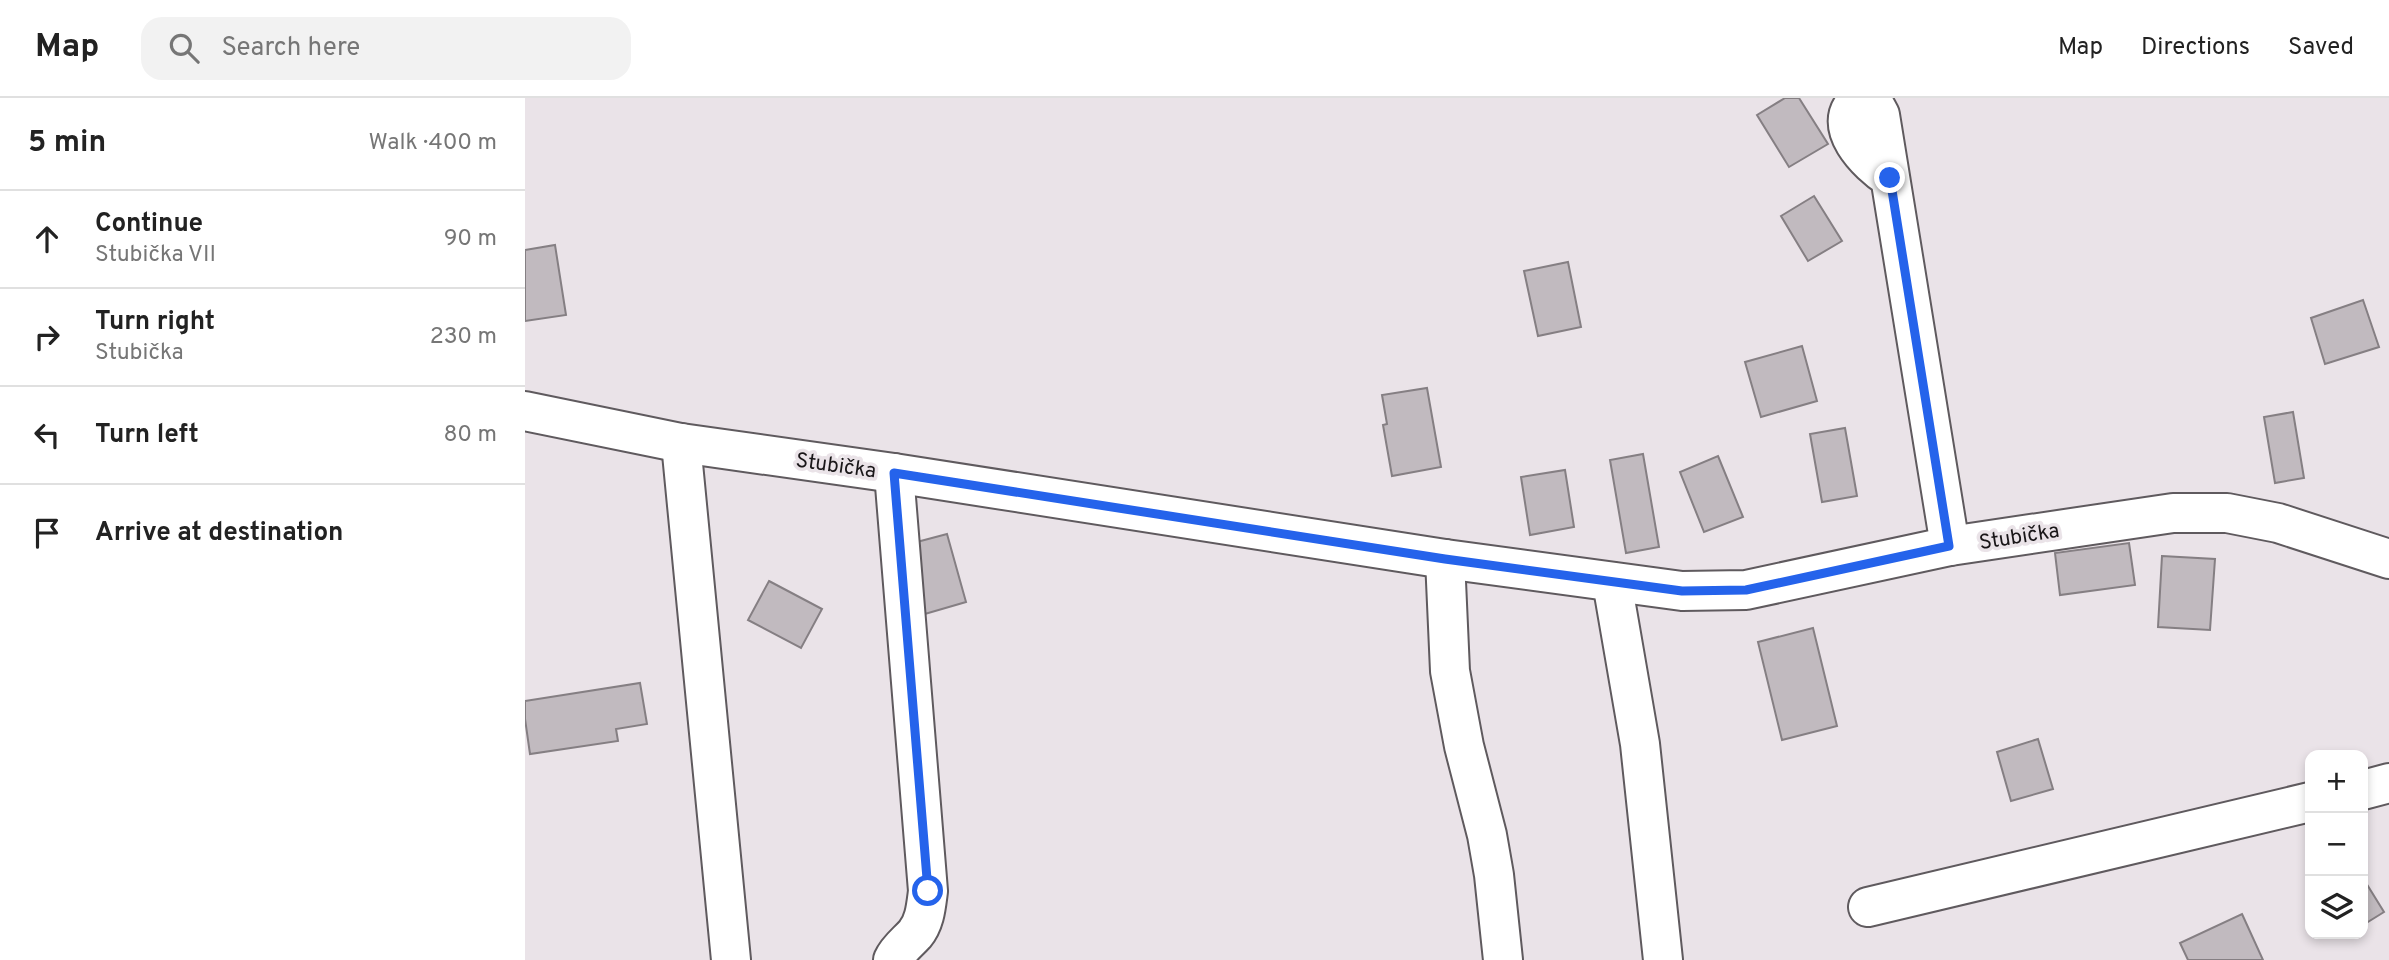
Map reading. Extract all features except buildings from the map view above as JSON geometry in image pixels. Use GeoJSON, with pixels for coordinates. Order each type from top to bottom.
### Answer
{"type":"FeatureCollection","features":[{"type":"Feature","properties":{"kind":"street"},"geometry":{"type":"LineString","coordinates":[[1890,178],[1949,546]]}},
{"type":"Feature","properties":{"kind":"street","name":"Stubička"},"geometry":{"type":"LineString","coordinates":[[525,411],[681,443],[894,473],[1445,559],[1682,591],[1746,590],[1949,546],[2173,513],[2227,513],[2278,523],[2389,559]]}},
{"type":"Feature","properties":{"kind":"street"},"geometry":{"type":"LineString","coordinates":[[681,443],[731,960]]}},
{"type":"Feature","properties":{"kind":"street"},"geometry":{"type":"LineString","coordinates":[[893,960],[896,953],[918,931],[928,891],[894,473]]}},
{"type":"Feature","properties":{"kind":"street"},"geometry":{"type":"LineString","coordinates":[[1445,559],[1451,671],[1464,746],[1487,835],[1503,960]]}},
{"type":"Feature","properties":{"kind":"street"},"geometry":{"type":"LineString","coordinates":[[1612,582],[1640,744],[1663,960]]}},
{"type":"Feature","properties":{"kind":"street"},"geometry":{"type":"LineString","coordinates":[[2368,789],[2389,783]]}},
{"type":"Feature","properties":{"kind":"street"},"geometry":{"type":"LineString","coordinates":[[1868,907],[2305,803]]}},
{"type":"Feature","properties":{"kind":"route"},"geometry":{"type":"LineString","coordinates":[[928,891],[894,473],[1445,559],[1682,591],[1746,590],[1949,546],[1890,178]]}}]}
